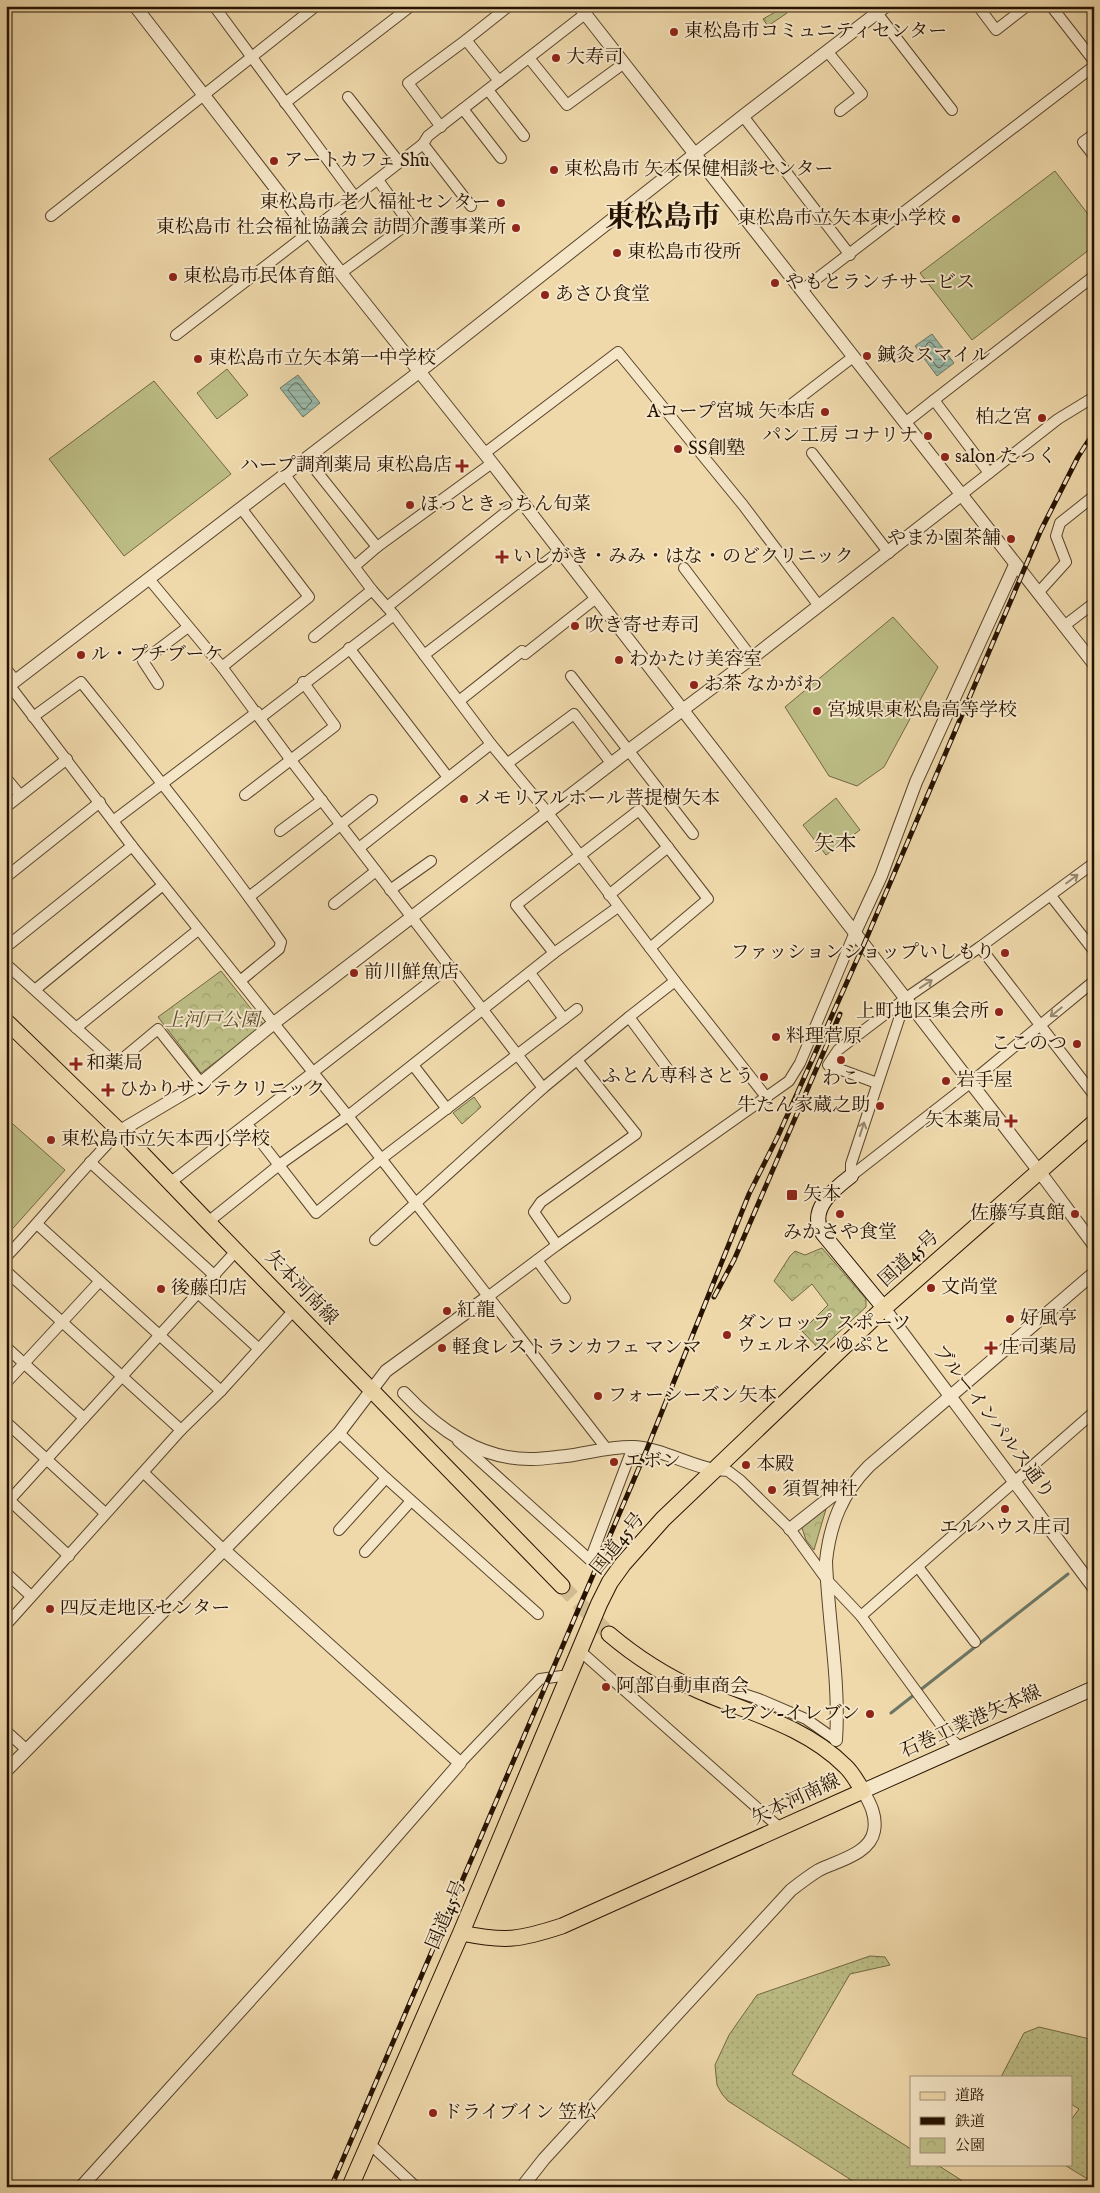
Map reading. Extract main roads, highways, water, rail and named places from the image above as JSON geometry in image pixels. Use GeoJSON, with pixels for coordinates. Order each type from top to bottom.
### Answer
{"type":"FeatureCollection","features":[{"type":"Feature","properties":{"kind":"highway","name":"国道45号"},"geometry":{"type":"LineString","coordinates":[[350,2187],[461,1933],[579,1650],[610,1582],[623,1564],[663,1519],[884,1308],[1094,1123]]}},
{"type":"Feature","properties":{"kind":"main road","name":"矢本河南線"},"geometry":{"type":"LineString","coordinates":[[6,1021],[171,1182],[562,1586]]}},
{"type":"Feature","properties":{"kind":"main road","name":"ブルーインパルス通り"},"geometry":{"type":"LineString","coordinates":[[851,1176],[834,1189],[823,1202],[818,1224],[823,1234],[884,1308]]}},
{"type":"Feature","properties":{"kind":"main road","name":"矢本河南線"},"geometry":{"type":"LineString","coordinates":[[461,1933],[506,1940],[527,1938],[562,1926],[781,1829],[863,1790],[846,1766],[805,1736],[674,1679],[629,1650],[609,1634]]}},
{"type":"Feature","properties":{"kind":"main road","name":"石巻工業港矢本線"},"geometry":{"type":"LineString","coordinates":[[863,1790],[1094,1688]]}},
{"type":"Feature","properties":{"kind":"water"},"geometry":{"type":"Polygon","coordinates":[[[932,334],[954,363],[937,376],[915,346],[932,334]]]}},
{"type":"Feature","properties":{"kind":"water"},"geometry":{"type":"Polygon","coordinates":[[[298,375],[320,403],[303,417],[280,388],[298,375]]]}},
{"type":"Feature","properties":{"kind":"waterway"},"geometry":{"type":"LineString","coordinates":[[891,1713],[1068,1574]]}},
{"type":"Feature","properties":{"kind":"tunnel"},"geometry":{"type":"LineString","coordinates":[[562,1586],[609,1634]]}},
{"type":"Feature","properties":{"kind":"railway"},"geometry":{"type":"LineString","coordinates":[[331,2187],[647,1449],[749,1194],[778,1136],[864,944],[1041,530],[1078,457],[1094,432]]}},
{"type":"Feature","properties":{"kind":"railway"},"geometry":{"type":"LineString","coordinates":[[714,1297],[734,1260],[840,1014]]}},
{"type":"Feature","properties":{"kind":"place","name":"東松島市コミュニティセンター"},"geometry":{"type":"Point","coordinates":[674,32]}},
{"type":"Feature","properties":{"kind":"place","name":"大寿司"},"geometry":{"type":"Point","coordinates":[556,58]}},
{"type":"Feature","properties":{"kind":"place","name":"アートカフェ Shu"},"geometry":{"type":"Point","coordinates":[274,161]}},
{"type":"Feature","properties":{"kind":"place","name":"東松島市 矢本保健相談センター"},"geometry":{"type":"Point","coordinates":[554,170]}},
{"type":"Feature","properties":{"kind":"place","name":"東松島市 老人福祉センター"},"geometry":{"type":"Point","coordinates":[501,203]}},
{"type":"Feature","properties":{"kind":"place","name":"東松島市立矢本東小学校"},"geometry":{"type":"Point","coordinates":[956,219]}},
{"type":"Feature","properties":{"kind":"place","name":"東松島市 社会福祉協議会 訪問介護事業所"},"geometry":{"type":"Point","coordinates":[516,228]}},
{"type":"Feature","properties":{"kind":"place","name":"東松島市役所"},"geometry":{"type":"Point","coordinates":[617,253]}},
{"type":"Feature","properties":{"kind":"place","name":"東松島市民体育館"},"geometry":{"type":"Point","coordinates":[173,277]}},
{"type":"Feature","properties":{"kind":"place","name":"やもとランチサービス"},"geometry":{"type":"Point","coordinates":[775,283]}},
{"type":"Feature","properties":{"kind":"place","name":"あさひ食堂"},"geometry":{"type":"Point","coordinates":[545,295]}},
{"type":"Feature","properties":{"kind":"place","name":"鍼灸スマイル"},"geometry":{"type":"Point","coordinates":[867,356]}},
{"type":"Feature","properties":{"kind":"place","name":"東松島市立矢本第一中学校"},"geometry":{"type":"Point","coordinates":[198,359]}},
{"type":"Feature","properties":{"kind":"place","name":"Aコープ宮城 矢本店"},"geometry":{"type":"Point","coordinates":[825,412]}},
{"type":"Feature","properties":{"kind":"place","name":"柏之宮"},"geometry":{"type":"Point","coordinates":[1042,418]}},
{"type":"Feature","properties":{"kind":"place","name":"パン工房 コナリナ"},"geometry":{"type":"Point","coordinates":[928,436]}},
{"type":"Feature","properties":{"kind":"place","name":"SS創塾"},"geometry":{"type":"Point","coordinates":[678,449]}},
{"type":"Feature","properties":{"kind":"place","name":"salon たっく"},"geometry":{"type":"Point","coordinates":[945,457]}},
{"type":"Feature","properties":{"kind":"place","name":"ハープ調剤薬局 東松島店"},"geometry":{"type":"Point","coordinates":[462,466]}},
{"type":"Feature","properties":{"kind":"place","name":"ほっときっちん旬菜"},"geometry":{"type":"Point","coordinates":[410,505]}},
{"type":"Feature","properties":{"kind":"place","name":"やまか園茶舗"},"geometry":{"type":"Point","coordinates":[1011,539]}},
{"type":"Feature","properties":{"kind":"place","name":"いしがき・みみ・はな・のどクリニック"},"geometry":{"type":"Point","coordinates":[502,557]}},
{"type":"Feature","properties":{"kind":"place","name":"吹き寄せ寿司"},"geometry":{"type":"Point","coordinates":[575,626]}},
{"type":"Feature","properties":{"kind":"place","name":"ル・プチブーケ"},"geometry":{"type":"Point","coordinates":[81,655]}},
{"type":"Feature","properties":{"kind":"place","name":"わかたけ美容室"},"geometry":{"type":"Point","coordinates":[619,660]}},
{"type":"Feature","properties":{"kind":"place","name":"お茶 なかがわ"},"geometry":{"type":"Point","coordinates":[694,685]}},
{"type":"Feature","properties":{"kind":"place","name":"宮城県東松島高等学校"},"geometry":{"type":"Point","coordinates":[817,711]}},
{"type":"Feature","properties":{"kind":"place","name":"メモリアルホール菩提樹矢本"},"geometry":{"type":"Point","coordinates":[464,799]}},
{"type":"Feature","properties":{"kind":"place","name":"ファッションショップいしもり"},"geometry":{"type":"Point","coordinates":[1005,953]}},
{"type":"Feature","properties":{"kind":"place","name":"前川鮮魚店"},"geometry":{"type":"Point","coordinates":[354,973]}},
{"type":"Feature","properties":{"kind":"place","name":"上町地区集会所"},"geometry":{"type":"Point","coordinates":[999,1012]}},
{"type":"Feature","properties":{"kind":"place","name":"料理菅原"},"geometry":{"type":"Point","coordinates":[776,1037]}},
{"type":"Feature","properties":{"kind":"place","name":"ここのつ"},"geometry":{"type":"Point","coordinates":[1077,1044]}},
{"type":"Feature","properties":{"kind":"place","name":"わこ"},"geometry":{"type":"Point","coordinates":[841,1060]}},
{"type":"Feature","properties":{"kind":"place","name":"和薬局"},"geometry":{"type":"Point","coordinates":[76,1064]}},
{"type":"Feature","properties":{"kind":"place","name":"ふとん専科さとう"},"geometry":{"type":"Point","coordinates":[764,1077]}},
{"type":"Feature","properties":{"kind":"place","name":"岩手屋"},"geometry":{"type":"Point","coordinates":[946,1081]}},
{"type":"Feature","properties":{"kind":"place","name":"ひかりサンテクリニック"},"geometry":{"type":"Point","coordinates":[108,1090]}},
{"type":"Feature","properties":{"kind":"place","name":"牛たん家蔵之助"},"geometry":{"type":"Point","coordinates":[880,1106]}},
{"type":"Feature","properties":{"kind":"place","name":"矢本薬局"},"geometry":{"type":"Point","coordinates":[1011,1121]}},
{"type":"Feature","properties":{"kind":"place","name":"東松島市立矢本西小学校"},"geometry":{"type":"Point","coordinates":[51,1140]}},
{"type":"Feature","properties":{"kind":"place","name":"矢本"},"geometry":{"type":"Point","coordinates":[792,1195]}},
{"type":"Feature","properties":{"kind":"place","name":"みかさや食堂"},"geometry":{"type":"Point","coordinates":[840,1214]}},
{"type":"Feature","properties":{"kind":"place","name":"佐藤写真館"},"geometry":{"type":"Point","coordinates":[1075,1214]}},
{"type":"Feature","properties":{"kind":"place","name":"文尚堂"},"geometry":{"type":"Point","coordinates":[931,1288]}},
{"type":"Feature","properties":{"kind":"place","name":"後藤印店"},"geometry":{"type":"Point","coordinates":[161,1289]}},
{"type":"Feature","properties":{"kind":"place","name":"紅龍"},"geometry":{"type":"Point","coordinates":[447,1311]}},
{"type":"Feature","properties":{"kind":"place","name":"好風亭"},"geometry":{"type":"Point","coordinates":[1010,1319]}},
{"type":"Feature","properties":{"kind":"place","name":"ダンロップ スポーツ ウェルネス ゆぷと"},"geometry":{"type":"Point","coordinates":[727,1335]}},
{"type":"Feature","properties":{"kind":"place","name":"軽食レストランカフェ マンマ"},"geometry":{"type":"Point","coordinates":[442,1348]}},
{"type":"Feature","properties":{"kind":"place","name":"庄司薬局"},"geometry":{"type":"Point","coordinates":[991,1348]}},
{"type":"Feature","properties":{"kind":"place","name":"フォーシーズン矢本"},"geometry":{"type":"Point","coordinates":[598,1396]}},
{"type":"Feature","properties":{"kind":"place","name":"エボン"},"geometry":{"type":"Point","coordinates":[614,1462]}},
{"type":"Feature","properties":{"kind":"place","name":"本殿"},"geometry":{"type":"Point","coordinates":[746,1465]}},
{"type":"Feature","properties":{"kind":"place","name":"須賀神社"},"geometry":{"type":"Point","coordinates":[772,1490]}},
{"type":"Feature","properties":{"kind":"place","name":"エルハウス庄司"},"geometry":{"type":"Point","coordinates":[1005,1509]}},
{"type":"Feature","properties":{"kind":"place","name":"四反走地区センター"},"geometry":{"type":"Point","coordinates":[50,1609]}},
{"type":"Feature","properties":{"kind":"place","name":"阿部自動車商会"},"geometry":{"type":"Point","coordinates":[606,1687]}},
{"type":"Feature","properties":{"kind":"place","name":"セブン-イレブン"},"geometry":{"type":"Point","coordinates":[870,1714]}},
{"type":"Feature","properties":{"kind":"place","name":"ドライブイン 笠松"},"geometry":{"type":"Point","coordinates":[433,2113]}},
{"type":"Feature","properties":{"kind":"district","name":"東松島市"},"geometry":{"type":"Point","coordinates":[663,218]}},
{"type":"Feature","properties":{"kind":"district","name":"矢本"},"geometry":{"type":"Point","coordinates":[835,844]}},
{"type":"Feature","properties":{"kind":"park label","name":"上河戸公園"},"geometry":{"type":"Point","coordinates":[212,1021]}}]}
